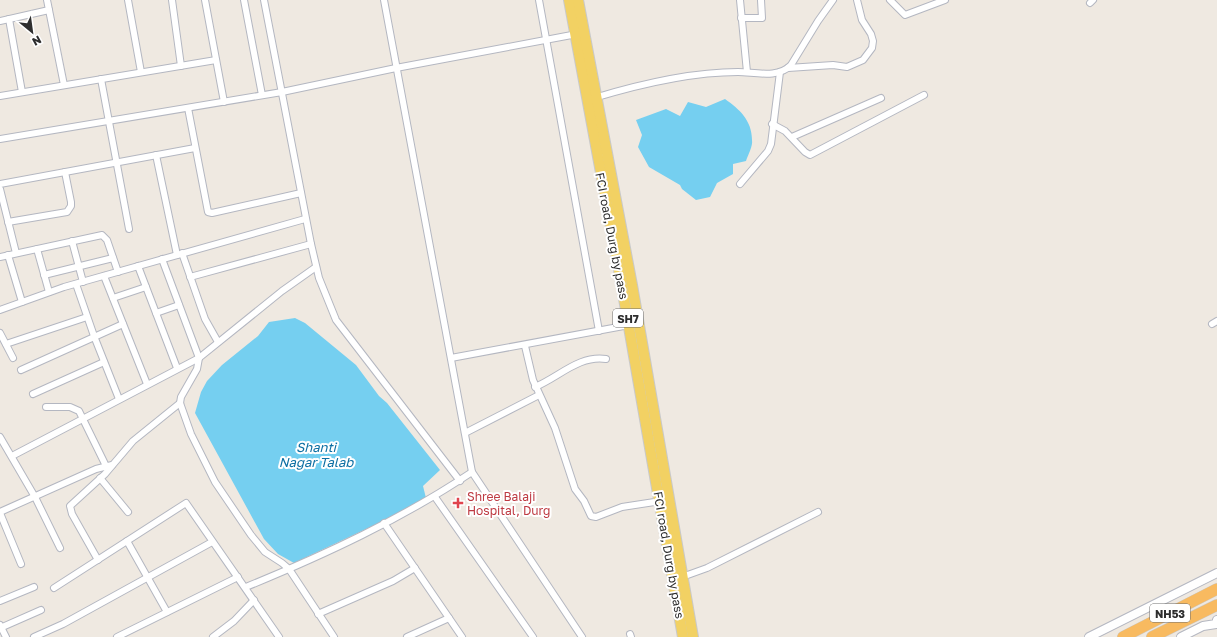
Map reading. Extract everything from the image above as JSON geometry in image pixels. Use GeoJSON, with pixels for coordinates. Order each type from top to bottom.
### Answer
{"type":"FeatureCollection","features":[{"type":"Feature","properties":{"kind":"highway","name":"NH53"},"geometry":{"type":"LineString","coordinates":[[1123,637],[1217,589]]}},
{"type":"Feature","properties":{"kind":"highway","name":"NH53"},"geometry":{"type":"LineString","coordinates":[[1152,637],[1217,605]]}},
{"type":"Feature","properties":{"kind":"main road","name":"FCI road, Durg by pass"},"geometry":{"type":"LineString","coordinates":[[568,0],[579,33],[629,325],[664,500],[682,577],[693,637]]}},
{"type":"Feature","properties":{"kind":"main road","name":"FCI road, Durg by pass"},"geometry":{"type":"LineString","coordinates":[[578,0],[579,33]]}},
{"type":"Feature","properties":{"kind":"main road","name":"FCI road, Durg by pass"},"geometry":{"type":"LineString","coordinates":[[591,99],[632,285],[683,637]]}},
{"type":"Feature","properties":{"kind":"street"},"geometry":{"type":"LineString","coordinates":[[47,0],[64,85]]}},
{"type":"Feature","properties":{"kind":"street"},"geometry":{"type":"LineString","coordinates":[[128,0],[141,72]]}},
{"type":"Feature","properties":{"kind":"street"},"geometry":{"type":"LineString","coordinates":[[172,0],[181,66]]}},
{"type":"Feature","properties":{"kind":"street"},"geometry":{"type":"LineString","coordinates":[[205,0],[224,102]]}},
{"type":"Feature","properties":{"kind":"street"},"geometry":{"type":"LineString","coordinates":[[244,0],[262,95]]}},
{"type":"Feature","properties":{"kind":"street"},"geometry":{"type":"LineString","coordinates":[[264,0],[305,219],[316,267],[336,320],[460,481]]}},
{"type":"Feature","properties":{"kind":"street"},"geometry":{"type":"LineString","coordinates":[[384,0],[472,472],[582,637]]}},
{"type":"Feature","properties":{"kind":"street"},"geometry":{"type":"LineString","coordinates":[[539,0],[599,331]]}},
{"type":"Feature","properties":{"kind":"street"},"geometry":{"type":"LineString","coordinates":[[740,0],[747,72]]}},
{"type":"Feature","properties":{"kind":"street"},"geometry":{"type":"LineString","coordinates":[[742,18],[762,18],[761,0]]}},
{"type":"Feature","properties":{"kind":"street"},"geometry":{"type":"LineString","coordinates":[[788,68],[818,21],[834,0]]}},
{"type":"Feature","properties":{"kind":"street"},"geometry":{"type":"LineString","coordinates":[[591,99],[678,78],[726,72],[747,72],[760,74],[780,72],[788,68],[833,65],[847,67],[862,60],[872,48],[873,41],[871,34],[862,20],[857,0]]}},
{"type":"Feature","properties":{"kind":"street"},"geometry":{"type":"LineString","coordinates":[[890,0],[905,15],[945,0]]}},
{"type":"Feature","properties":{"kind":"street"},"geometry":{"type":"LineString","coordinates":[[0,20],[49,10]]}},
{"type":"Feature","properties":{"kind":"street"},"geometry":{"type":"LineString","coordinates":[[9,19],[22,92]]}},
{"type":"Feature","properties":{"kind":"street"},"geometry":{"type":"LineString","coordinates":[[0,139],[282,92],[396,68],[579,33]]}},
{"type":"Feature","properties":{"kind":"street"},"geometry":{"type":"LineString","coordinates":[[0,96],[216,60]]}},
{"type":"Feature","properties":{"kind":"street"},"geometry":{"type":"LineString","coordinates":[[740,184],[768,151],[771,144],[772,124],[780,72]]}},
{"type":"Feature","properties":{"kind":"street"},"geometry":{"type":"LineString","coordinates":[[101,79],[129,229]]}},
{"type":"Feature","properties":{"kind":"street"},"geometry":{"type":"LineString","coordinates":[[772,124],[792,137],[807,154],[813,154],[924,95]]}},
{"type":"Feature","properties":{"kind":"street"},"geometry":{"type":"LineString","coordinates":[[792,137],[881,98]]}},
{"type":"Feature","properties":{"kind":"street"},"geometry":{"type":"LineString","coordinates":[[188,108],[208,212],[212,213],[301,193]]}},
{"type":"Feature","properties":{"kind":"street"},"geometry":{"type":"LineString","coordinates":[[0,184],[196,148]]}},
{"type":"Feature","properties":{"kind":"street"},"geometry":{"type":"LineString","coordinates":[[156,156],[180,254],[205,319],[218,342]]}},
{"type":"Feature","properties":{"kind":"street"},"geometry":{"type":"LineString","coordinates":[[8,222],[67,212],[71,206],[71,202],[65,172]]}},
{"type":"Feature","properties":{"kind":"street"},"geometry":{"type":"LineString","coordinates":[[0,189],[16,253]]}},
{"type":"Feature","properties":{"kind":"street"},"geometry":{"type":"LineString","coordinates":[[0,310],[49,292],[305,219]]}},
{"type":"Feature","properties":{"kind":"street"},"geometry":{"type":"LineString","coordinates":[[0,257],[102,236],[107,240],[118,272]]}},
{"type":"Feature","properties":{"kind":"street"},"geometry":{"type":"LineString","coordinates":[[72,242],[83,282]]}},
{"type":"Feature","properties":{"kind":"street"},"geometry":{"type":"LineString","coordinates":[[190,277],[311,244]]}},
{"type":"Feature","properties":{"kind":"street"},"geometry":{"type":"LineString","coordinates":[[37,249],[49,292]]}},
{"type":"Feature","properties":{"kind":"street"},"geometry":{"type":"LineString","coordinates":[[8,255],[22,302]]}},
{"type":"Feature","properties":{"kind":"street"},"geometry":{"type":"LineString","coordinates":[[44,275],[113,258]]}},
{"type":"Feature","properties":{"kind":"street"},"geometry":{"type":"LineString","coordinates":[[162,259],[199,358],[197,369],[181,397],[180,403],[192,434],[215,482],[260,547],[288,570],[334,637]]}},
{"type":"Feature","properties":{"kind":"street"},"geometry":{"type":"LineString","coordinates":[[138,266],[177,368]]}},
{"type":"Feature","properties":{"kind":"street"},"geometry":{"type":"LineString","coordinates":[[12,456],[83,420],[177,368],[199,358],[282,291],[316,267]]}},
{"type":"Feature","properties":{"kind":"street"},"geometry":{"type":"LineString","coordinates":[[104,276],[147,384]]}},
{"type":"Feature","properties":{"kind":"street"},"geometry":{"type":"LineString","coordinates":[[76,284],[94,336],[119,399]]}},
{"type":"Feature","properties":{"kind":"street"},"geometry":{"type":"LineString","coordinates":[[113,298],[146,287]]}},
{"type":"Feature","properties":{"kind":"street"},"geometry":{"type":"LineString","coordinates":[[156,313],[179,305]]}},
{"type":"Feature","properties":{"kind":"street"},"geometry":{"type":"LineString","coordinates":[[6,344],[87,317]]}},
{"type":"Feature","properties":{"kind":"street"},"geometry":{"type":"LineString","coordinates":[[21,370],[123,324]]}},
{"type":"Feature","properties":{"kind":"street"},"geometry":{"type":"LineString","coordinates":[[451,358],[525,346],[629,325]]}},
{"type":"Feature","properties":{"kind":"street"},"geometry":{"type":"LineString","coordinates":[[0,333],[13,358]]}},
{"type":"Feature","properties":{"kind":"street"},"geometry":{"type":"LineString","coordinates":[[525,346],[536,387],[555,428],[575,489],[584,501],[592,516],[596,517],[622,507],[664,500]]}},
{"type":"Feature","properties":{"kind":"street"},"geometry":{"type":"LineString","coordinates":[[536,387],[585,360],[592,358],[606,359]]}},
{"type":"Feature","properties":{"kind":"street"},"geometry":{"type":"LineString","coordinates":[[33,394],[104,362]]}},
{"type":"Feature","properties":{"kind":"street"},"geometry":{"type":"LineString","coordinates":[[465,433],[539,394]]}},
{"type":"Feature","properties":{"kind":"street"},"geometry":{"type":"LineString","coordinates":[[98,560],[72,514],[70,506],[100,478],[109,466],[133,441],[180,403]]}},
{"type":"Feature","properties":{"kind":"street"},"geometry":{"type":"LineString","coordinates":[[46,407],[70,407],[79,411],[109,466]]}},
{"type":"Feature","properties":{"kind":"street"},"geometry":{"type":"LineString","coordinates":[[0,437],[35,498],[60,548]]}},
{"type":"Feature","properties":{"kind":"street"},"geometry":{"type":"LineString","coordinates":[[21,564],[0,513],[88,472],[109,466]]}},
{"type":"Feature","properties":{"kind":"street"},"geometry":{"type":"LineString","coordinates":[[246,587],[288,570],[384,523],[435,497],[472,472]]}},
{"type":"Feature","properties":{"kind":"street"},"geometry":{"type":"LineString","coordinates":[[100,478],[128,512]]}},
{"type":"Feature","properties":{"kind":"street"},"geometry":{"type":"LineString","coordinates":[[435,497],[533,637]]}},
{"type":"Feature","properties":{"kind":"street"},"geometry":{"type":"LineString","coordinates":[[54,588],[186,503],[212,542],[246,587],[279,637]]}},
{"type":"Feature","properties":{"kind":"street"},"geometry":{"type":"LineString","coordinates":[[682,577],[707,568],[818,512]]}},
{"type":"Feature","properties":{"kind":"street"},"geometry":{"type":"LineString","coordinates":[[384,523],[462,637]]}},
{"type":"Feature","properties":{"kind":"street"},"geometry":{"type":"LineString","coordinates":[[127,541],[167,612]]}},
{"type":"Feature","properties":{"kind":"street"},"geometry":{"type":"LineString","coordinates":[[34,637],[63,624],[212,542]]}},
{"type":"Feature","properties":{"kind":"street"},"geometry":{"type":"LineString","coordinates":[[318,614],[393,581],[415,568]]}},
{"type":"Feature","properties":{"kind":"street"},"geometry":{"type":"LineString","coordinates":[[1089,637],[1217,573]]}},
{"type":"Feature","properties":{"kind":"street"},"geometry":{"type":"LineString","coordinates":[[117,637],[238,577]]}},
{"type":"Feature","properties":{"kind":"street"},"geometry":{"type":"LineString","coordinates":[[0,602],[34,587]]}},
{"type":"Feature","properties":{"kind":"street"},"geometry":{"type":"LineString","coordinates":[[213,637],[234,621],[254,600]]}},
{"type":"Feature","properties":{"kind":"street"},"geometry":{"type":"LineString","coordinates":[[6,637],[0,627],[40,610]]}},
{"type":"Feature","properties":{"kind":"street"},"geometry":{"type":"LineString","coordinates":[[407,637],[449,618]]}},
{"type":"Feature","properties":{"kind":"street"},"geometry":{"type":"LineString","coordinates":[[1182,637],[1203,626],[1216,624],[1217,620]]}},
{"type":"Feature","properties":{"kind":"water"},"geometry":{"type":"Polygon","coordinates":[[[725,99],[740,111],[747,121],[751,133],[751,148],[746,161],[733,164],[733,174],[717,183],[710,197],[696,200],[682,189],[680,185],[649,167],[638,147],[642,135],[636,120],[666,109],[680,116],[688,102],[706,107],[725,99]]]}},
{"type":"Feature","properties":{"kind":"water","name":"Shanti Nagar Talab"},"geometry":{"type":"Polygon","coordinates":[[[295,318],[305,323],[356,365],[379,396],[387,403],[440,470],[423,486],[426,498],[379,523],[294,563],[278,554],[264,539],[195,413],[201,392],[207,381],[222,365],[258,336],[269,322],[295,318]]]}},
{"type":"Feature","properties":{"kind":"place","name":"Shree Balaji Hospital, Durg"},"geometry":{"type":"Point","coordinates":[458,503]}}]}
